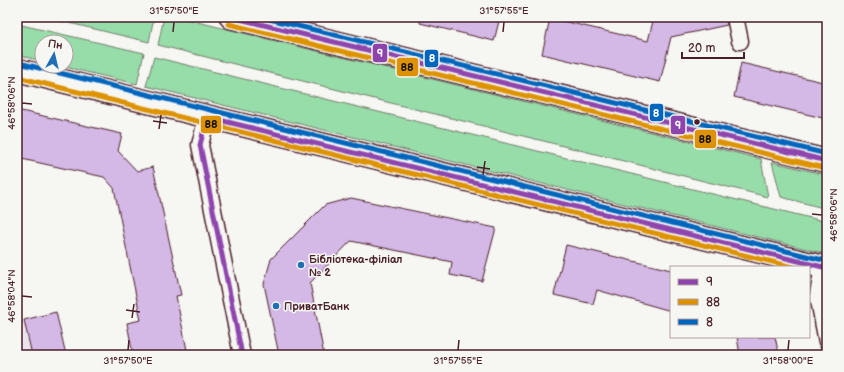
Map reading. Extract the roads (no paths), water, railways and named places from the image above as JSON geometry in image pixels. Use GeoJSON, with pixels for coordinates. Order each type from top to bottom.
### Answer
{"type":"FeatureCollection","features":[{"type":"Feature","properties":{"kind":"main road"},"geometry":{"type":"LineString","coordinates":[[231,17],[827,161]]}},
{"type":"Feature","properties":{"kind":"main road"},"geometry":{"type":"LineString","coordinates":[[17,70],[825,268]]}},
{"type":"Feature","properties":{"kind":"street"},"geometry":{"type":"LineString","coordinates":[[735,17],[740,41]]}},
{"type":"Feature","properties":{"kind":"street"},"geometry":{"type":"LineString","coordinates":[[207,117],[200,145],[242,355]]}},
{"type":"Feature","properties":{"kind":"street"},"geometry":{"type":"LineString","coordinates":[[825,268],[818,295],[827,342]]}},
{"type":"Feature","properties":{"kind":"place","name":"Бібліотека-філіал № 2"},"geometry":{"type":"Point","coordinates":[301,265]}},
{"type":"Feature","properties":{"kind":"place","name":"ПриватБанк"},"geometry":{"type":"Point","coordinates":[276,306]}}]}
